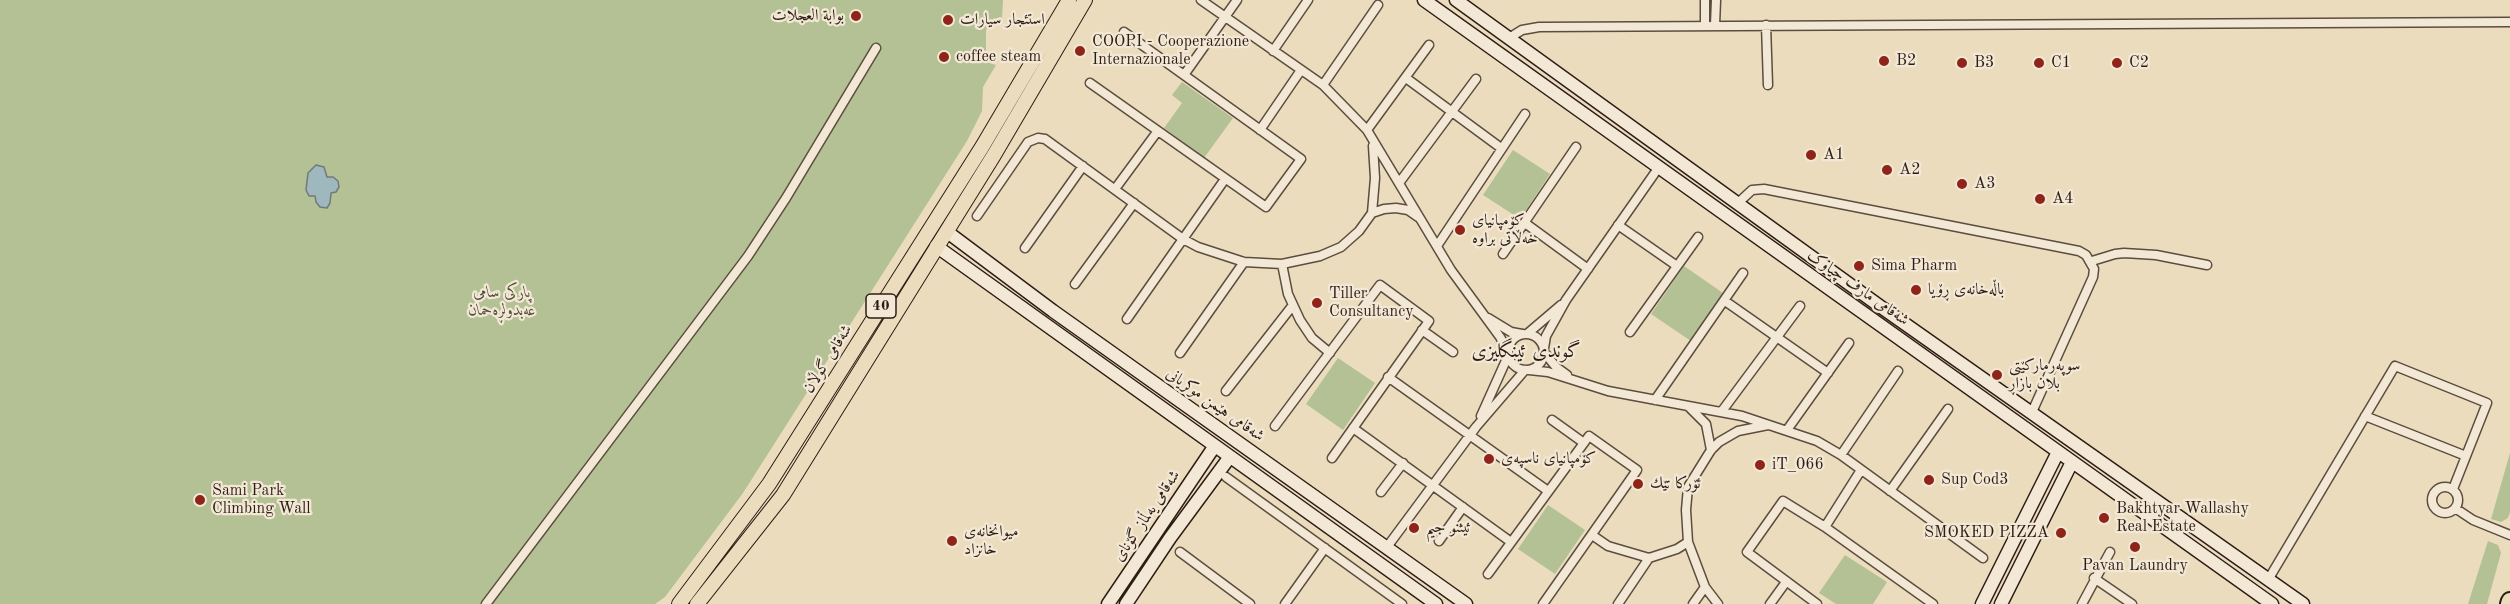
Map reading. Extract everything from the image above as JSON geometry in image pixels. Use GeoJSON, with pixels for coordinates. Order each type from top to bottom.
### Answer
{"type":"FeatureCollection","features":[{"type":"Feature","properties":{"kind":"main road","name":"شەقامی گوڵان"},"geometry":{"type":"LineString","coordinates":[[679,604],[769,484],[982,147],[1069,0]]}},
{"type":"Feature","properties":{"kind":"main road","name":"شەقامی گوڵان"},"geometry":{"type":"LineString","coordinates":[[697,604],[783,495],[994,155],[1085,0]]}},
{"type":"Feature","properties":{"kind":"street"},"geometry":{"type":"LineString","coordinates":[[1201,0],[1323,85],[1366,130],[1451,270],[1485,316],[1514,366],[1548,372],[1608,391],[1722,411],[1817,441],[1841,455],[1983,558]]}},
{"type":"Feature","properties":{"kind":"street"},"geometry":{"type":"LineString","coordinates":[[1184,75],[1237,0]]}},
{"type":"Feature","properties":{"kind":"street"},"geometry":{"type":"LineString","coordinates":[[1274,51],[1308,0]]}},
{"type":"Feature","properties":{"kind":"street","name":"شەقامی مارف چیاوک"},"geometry":{"type":"LineString","coordinates":[[1424,0],[1874,318],[2272,604]]}},
{"type":"Feature","properties":{"kind":"street","name":"شەقامی مارف چیاوک"},"geometry":{"type":"LineString","coordinates":[[1456,0],[1881,307],[2303,604]]}},
{"type":"Feature","properties":{"kind":"street"},"geometry":{"type":"LineString","coordinates":[[1705,0],[1705,25]]}},
{"type":"Feature","properties":{"kind":"street"},"geometry":{"type":"LineString","coordinates":[[1715,25],[1716,0]]}},
{"type":"Feature","properties":{"kind":"street"},"geometry":{"type":"LineString","coordinates":[[1323,85],[1378,5]]}},
{"type":"Feature","properties":{"kind":"street"},"geometry":{"type":"LineString","coordinates":[[1509,38],[1522,30],[1539,27],[2510,22]]}},
{"type":"Feature","properties":{"kind":"street"},"geometry":{"type":"LineString","coordinates":[[1766,25],[1768,85]]}},
{"type":"Feature","properties":{"kind":"street"},"geometry":{"type":"LineString","coordinates":[[1090,83],[1266,207],[1301,159],[1124,32]]}},
{"type":"Feature","properties":{"kind":"street"},"geometry":{"type":"LineString","coordinates":[[1366,130],[1429,45]]}},
{"type":"Feature","properties":{"kind":"street"},"geometry":{"type":"LineString","coordinates":[[486,604],[748,256],[786,198],[876,48]]}},
{"type":"Feature","properties":{"kind":"street"},"geometry":{"type":"LineString","coordinates":[[1260,130],[1301,70]]}},
{"type":"Feature","properties":{"kind":"street"},"geometry":{"type":"LineString","coordinates":[[1406,78],[1501,148]]}},
{"type":"Feature","properties":{"kind":"street"},"geometry":{"type":"LineString","coordinates":[[1399,183],[1476,79]]}},
{"type":"Feature","properties":{"kind":"street"},"geometry":{"type":"LineString","coordinates":[[1592,120],[1602,105]]}},
{"type":"Feature","properties":{"kind":"street"},"geometry":{"type":"LineString","coordinates":[[1437,246],[1525,114]]}},
{"type":"Feature","properties":{"kind":"street"},"geometry":{"type":"LineString","coordinates":[[1115,189],[1157,132]]}},
{"type":"Feature","properties":{"kind":"street"},"geometry":{"type":"LineString","coordinates":[[977,216],[1031,140],[1045,139],[1183,239],[1198,247],[1244,262],[1282,264],[1320,256],[1341,247],[1359,231],[1372,213],[1375,178],[1373,143]]}},
{"type":"Feature","properties":{"kind":"street"},"geometry":{"type":"LineString","coordinates":[[1503,254],[1576,147]]}},
{"type":"Feature","properties":{"kind":"street"},"geometry":{"type":"LineString","coordinates":[[1026,248],[1083,166]]}},
{"type":"Feature","properties":{"kind":"street"},"geometry":{"type":"LineString","coordinates":[[1387,547],[1473,431],[1527,370],[1540,363],[1546,336],[1566,300],[1659,167]]}},
{"type":"Feature","properties":{"kind":"street"},"geometry":{"type":"LineString","coordinates":[[1127,319],[1225,179]]}},
{"type":"Feature","properties":{"kind":"street"},"geometry":{"type":"LineString","coordinates":[[1738,203],[1752,190],[1764,189],[2079,251],[2086,255],[2092,261],[2093,278],[2032,412]]}},
{"type":"Feature","properties":{"kind":"street"},"geometry":{"type":"LineString","coordinates":[[1075,284],[1134,203]]}},
{"type":"Feature","properties":{"kind":"street"},"geometry":{"type":"LineString","coordinates":[[1372,213],[1384,208],[1396,208],[1408,210],[1418,217]]}},
{"type":"Feature","properties":{"kind":"street"},"geometry":{"type":"LineString","coordinates":[[1525,224],[1588,269]]}},
{"type":"Feature","properties":{"kind":"street"},"geometry":{"type":"LineString","coordinates":[[1618,225],[1677,266]]}},
{"type":"Feature","properties":{"kind":"street","name":"شەقامی هێمن موکریانی"},"geometry":{"type":"LineString","coordinates":[[946,231],[1466,604]]}},
{"type":"Feature","properties":{"kind":"street"},"geometry":{"type":"LineString","coordinates":[[1630,332],[1698,237]]}},
{"type":"Feature","properties":{"kind":"street","name":"شەقامی هێمن موکریانی"},"geometry":{"type":"LineString","coordinates":[[936,246],[1436,604]]}},
{"type":"Feature","properties":{"kind":"street"},"geometry":{"type":"LineString","coordinates":[[2092,261],[2115,254],[2156,255],[2207,265]]}},
{"type":"Feature","properties":{"kind":"street"},"geometry":{"type":"LineString","coordinates":[[1180,353],[1244,262]]}},
{"type":"Feature","properties":{"kind":"street"},"geometry":{"type":"LineString","coordinates":[[1282,264],[1293,305],[1312,338],[1330,353]]}},
{"type":"Feature","properties":{"kind":"street"},"geometry":{"type":"LineString","coordinates":[[1655,400],[1743,273]]}},
{"type":"Feature","properties":{"kind":"street"},"geometry":{"type":"LineString","coordinates":[[1275,426],[1380,285],[1429,321],[1332,459]]}},
{"type":"Feature","properties":{"kind":"street"},"geometry":{"type":"LineString","coordinates":[[1473,431],[1503,371],[1511,341],[1525,334],[1566,300]]}},
{"type":"Feature","properties":{"kind":"street"},"geometry":{"type":"LineString","coordinates":[[1725,301],[1828,373]]}},
{"type":"Feature","properties":{"kind":"street"},"geometry":{"type":"LineString","coordinates":[[1226,391],[1293,305]]}},
{"type":"Feature","properties":{"kind":"street"},"geometry":{"type":"LineString","coordinates":[[1722,411],[1800,306]]}},
{"type":"Feature","properties":{"kind":"street"},"geometry":{"type":"LineString","coordinates":[[1874,318],[1881,307]]}},
{"type":"Feature","properties":{"kind":"street"},"geometry":{"type":"LineString","coordinates":[[1485,316],[1508,330],[1536,336],[1556,367],[1577,382]]}},
{"type":"Feature","properties":{"kind":"street"},"geometry":{"type":"LineString","coordinates":[[1059,336],[1070,322]]}},
{"type":"Feature","properties":{"kind":"street"},"geometry":{"type":"LineString","coordinates":[[1422,330],[1453,352]]}},
{"type":"Feature","properties":{"kind":"street"},"geometry":{"type":"LineString","coordinates":[[1787,430],[1849,343]]}},
{"type":"Feature","properties":{"kind":"street"},"geometry":{"type":"LineString","coordinates":[[2268,580],[2395,366],[2487,403],[2452,489]]}},
{"type":"Feature","properties":{"kind":"street"},"geometry":{"type":"LineString","coordinates":[[1841,455],[1898,371]]}},
{"type":"Feature","properties":{"kind":"street"},"geometry":{"type":"LineString","coordinates":[[1388,377],[1473,431],[1548,491]]}},
{"type":"Feature","properties":{"kind":"street"},"geometry":{"type":"LineString","coordinates":[[1687,406],[1695,411],[1706,424],[1711,450]]}},
{"type":"Feature","properties":{"kind":"street"},"geometry":{"type":"LineString","coordinates":[[1890,491],[1948,409]]}},
{"type":"Feature","properties":{"kind":"street"},"geometry":{"type":"LineString","coordinates":[[2365,416],[2466,456]]}},
{"type":"Feature","properties":{"kind":"street"},"geometry":{"type":"LineString","coordinates":[[1552,420],[1584,443]]}},
{"type":"Feature","properties":{"kind":"street"},"geometry":{"type":"LineString","coordinates":[[1718,604],[1705,587],[1688,542],[1686,510],[1688,487],[1711,450],[1738,431],[1771,425]]}},
{"type":"Feature","properties":{"kind":"street"},"geometry":{"type":"LineString","coordinates":[[1353,428],[1511,542]]}},
{"type":"Feature","properties":{"kind":"street"},"geometry":{"type":"LineString","coordinates":[[1488,574],[1588,436],[1637,470],[1543,604]]}},
{"type":"Feature","properties":{"kind":"street","name":"شەقامی یەڵماز گۆنای"},"geometry":{"type":"LineString","coordinates":[[1108,604],[1214,447]]}},
{"type":"Feature","properties":{"kind":"street"},"geometry":{"type":"LineString","coordinates":[[1982,604],[2058,452]]}},
{"type":"Feature","properties":{"kind":"street","name":"شەقامی یەڵماز گۆنای"},"geometry":{"type":"LineString","coordinates":[[1126,604],[1170,538],[1229,458]]}},
{"type":"Feature","properties":{"kind":"street"},"geometry":{"type":"LineString","coordinates":[[2001,604],[2072,462]]}},
{"type":"Feature","properties":{"kind":"street"},"geometry":{"type":"LineString","coordinates":[[1382,492],[1403,464]]}},
{"type":"Feature","properties":{"kind":"street"},"geometry":{"type":"LineString","coordinates":[[2050,468],[2060,473],[2063,479]]}},
{"type":"Feature","properties":{"kind":"street"},"geometry":{"type":"LineString","coordinates":[[1825,527],[1861,470]]}},
{"type":"Feature","properties":{"kind":"street"},"geometry":{"type":"LineString","coordinates":[[1226,477],[1402,604]]}},
{"type":"Feature","properties":{"kind":"street"},"geometry":{"type":"LineString","coordinates":[[2440,487],[2452,489],[2458,500],[2455,508],[2443,513],[2435,509],[2431,501],[2433,493],[2440,487]]}},
{"type":"Feature","properties":{"kind":"street"},"geometry":{"type":"LineString","coordinates":[[1817,604],[1747,552],[1782,501],[1825,527],[1933,604]]}},
{"type":"Feature","properties":{"kind":"street"},"geometry":{"type":"LineString","coordinates":[[1439,541],[1463,507]]}},
{"type":"Feature","properties":{"kind":"street"},"geometry":{"type":"LineString","coordinates":[[2455,508],[2473,520],[2510,535]]}},
{"type":"Feature","properties":{"kind":"street"},"geometry":{"type":"LineString","coordinates":[[1592,535],[1608,546],[1649,558],[1670,552],[1688,542]]}},
{"type":"Feature","properties":{"kind":"street"},"geometry":{"type":"LineString","coordinates":[[1286,604],[1325,548]]}},
{"type":"Feature","properties":{"kind":"street"},"geometry":{"type":"LineString","coordinates":[[1180,552],[1250,604]]}},
{"type":"Feature","properties":{"kind":"street"},"geometry":{"type":"LineString","coordinates":[[2082,604],[2110,552]]}},
{"type":"Feature","properties":{"kind":"street"},"geometry":{"type":"LineString","coordinates":[[1618,604],[1649,558]]}},
{"type":"Feature","properties":{"kind":"street"},"geometry":{"type":"LineString","coordinates":[[2094,578],[2132,604]]}},
{"type":"Feature","properties":{"kind":"street"},"geometry":{"type":"LineString","coordinates":[[1770,604],[1786,582]]}},
{"type":"Feature","properties":{"kind":"street"},"geometry":{"type":"LineString","coordinates":[[1693,604],[1705,587]]}},
{"type":"Feature","properties":{"kind":"green space","name":"پارکی سامی عەبدولڕەحمان"},"geometry":{"type":"Polygon","coordinates":[[[0,0],[1003,0],[1002,19],[988,25],[986,31],[986,62],[996,65],[983,87],[982,111],[967,141],[743,493],[665,597],[655,604],[0,604],[0,0]]]}},
{"type":"Feature","properties":{"kind":"green space"},"geometry":{"type":"Polygon","coordinates":[[[1182,82],[1233,118],[1204,158],[1164,128],[1182,103],[1172,95],[1182,82]]]}},
{"type":"Feature","properties":{"kind":"green space"},"geometry":{"type":"Polygon","coordinates":[[[1513,150],[1550,174],[1520,219],[1483,195],[1513,150]]]}},
{"type":"Feature","properties":{"kind":"green space"},"geometry":{"type":"Polygon","coordinates":[[[1684,266],[1723,293],[1691,341],[1651,314],[1684,266]]]}},
{"type":"Feature","properties":{"kind":"green space"},"geometry":{"type":"Polygon","coordinates":[[[1338,358],[1375,383],[1343,430],[1306,404],[1338,358]]]}},
{"type":"Feature","properties":{"kind":"green space"},"geometry":{"type":"Polygon","coordinates":[[[2510,453],[2510,512],[2508,518],[2501,522],[2491,519],[2510,453]]]}},
{"type":"Feature","properties":{"kind":"green space"},"geometry":{"type":"Polygon","coordinates":[[[1548,505],[1585,530],[1555,574],[1518,549],[1548,505]]]}},
{"type":"Feature","properties":{"kind":"green space"},"geometry":{"type":"Polygon","coordinates":[[[2488,541],[2498,545],[2501,553],[2487,604],[2468,604],[2488,541]]]}},
{"type":"Feature","properties":{"kind":"green space"},"geometry":{"type":"Polygon","coordinates":[[[1845,555],[1887,582],[1873,604],[1836,604],[1819,593],[1845,555]]]}},
{"type":"Feature","properties":{"kind":"water"},"geometry":{"type":"Polygon","coordinates":[[[316,165],[324,167],[327,177],[333,177],[338,181],[339,187],[336,192],[331,193],[327,208],[320,207],[315,196],[309,196],[306,190],[308,173],[316,165]]]}},
{"type":"Feature","properties":{"kind":"place","name":"بوابة العجلات"},"geometry":{"type":"Point","coordinates":[856,16]}},
{"type":"Feature","properties":{"kind":"place","name":"استئجار سيارات"},"geometry":{"type":"Point","coordinates":[948,20]}},
{"type":"Feature","properties":{"kind":"place","name":"COOPI - Cooperazione Internazionale"},"geometry":{"type":"Point","coordinates":[1080,51]}},
{"type":"Feature","properties":{"kind":"place","name":"coffee steam"},"geometry":{"type":"Point","coordinates":[944,57]}},
{"type":"Feature","properties":{"kind":"place","name":"B2"},"geometry":{"type":"Point","coordinates":[1884,61]}},
{"type":"Feature","properties":{"kind":"place","name":"B3"},"geometry":{"type":"Point","coordinates":[1962,63]}},
{"type":"Feature","properties":{"kind":"place","name":"C1"},"geometry":{"type":"Point","coordinates":[2039,63]}},
{"type":"Feature","properties":{"kind":"place","name":"C2"},"geometry":{"type":"Point","coordinates":[2117,63]}},
{"type":"Feature","properties":{"kind":"place","name":"A1"},"geometry":{"type":"Point","coordinates":[1811,155]}},
{"type":"Feature","properties":{"kind":"place","name":"A2"},"geometry":{"type":"Point","coordinates":[1887,170]}},
{"type":"Feature","properties":{"kind":"place","name":"A3"},"geometry":{"type":"Point","coordinates":[1962,184]}},
{"type":"Feature","properties":{"kind":"place","name":"A4"},"geometry":{"type":"Point","coordinates":[2040,199]}},
{"type":"Feature","properties":{"kind":"place","name":"کۆمپانیای خەڵاتی براوە"},"geometry":{"type":"Point","coordinates":[1460,230]}},
{"type":"Feature","properties":{"kind":"place","name":"Sima Pharm"},"geometry":{"type":"Point","coordinates":[1859,266]}},
{"type":"Feature","properties":{"kind":"place","name":"باڵەخانەی ڕۆیا"},"geometry":{"type":"Point","coordinates":[1916,290]}},
{"type":"Feature","properties":{"kind":"place","name":"Tiller Consultancy"},"geometry":{"type":"Point","coordinates":[1317,303]}},
{"type":"Feature","properties":{"kind":"place","name":"سوپەرمارکێتی بلان بازاڕ"},"geometry":{"type":"Point","coordinates":[1997,375]}},
{"type":"Feature","properties":{"kind":"place","name":"کۆمپانیای ناسپەی"},"geometry":{"type":"Point","coordinates":[1489,459]}},
{"type":"Feature","properties":{"kind":"place","name":"iT_066"},"geometry":{"type":"Point","coordinates":[1760,465]}},
{"type":"Feature","properties":{"kind":"place","name":"Sup Cod3"},"geometry":{"type":"Point","coordinates":[1929,480]}},
{"type":"Feature","properties":{"kind":"place","name":"ئۆركا تێك"},"geometry":{"type":"Point","coordinates":[1638,484]}},
{"type":"Feature","properties":{"kind":"place","name":"Sami Park Climbing Wall"},"geometry":{"type":"Point","coordinates":[200,500]}},
{"type":"Feature","properties":{"kind":"place","name":"Bakhtyar Wallashy Real Estate"},"geometry":{"type":"Point","coordinates":[2104,518]}},
{"type":"Feature","properties":{"kind":"place","name":"ئيثنو جيم"},"geometry":{"type":"Point","coordinates":[1414,528]}},
{"type":"Feature","properties":{"kind":"place","name":"SMOKED PIZZA"},"geometry":{"type":"Point","coordinates":[2061,533]}},
{"type":"Feature","properties":{"kind":"place","name":"میوانخانەی خانزاد"},"geometry":{"type":"Point","coordinates":[952,541]}},
{"type":"Feature","properties":{"kind":"place","name":"Pavan Laundry"},"geometry":{"type":"Point","coordinates":[2135,547]}},
{"type":"Feature","properties":{"kind":"district","name":"گوندی ئینگلیزی"},"geometry":{"type":"Point","coordinates":[1526,352]}}]}
